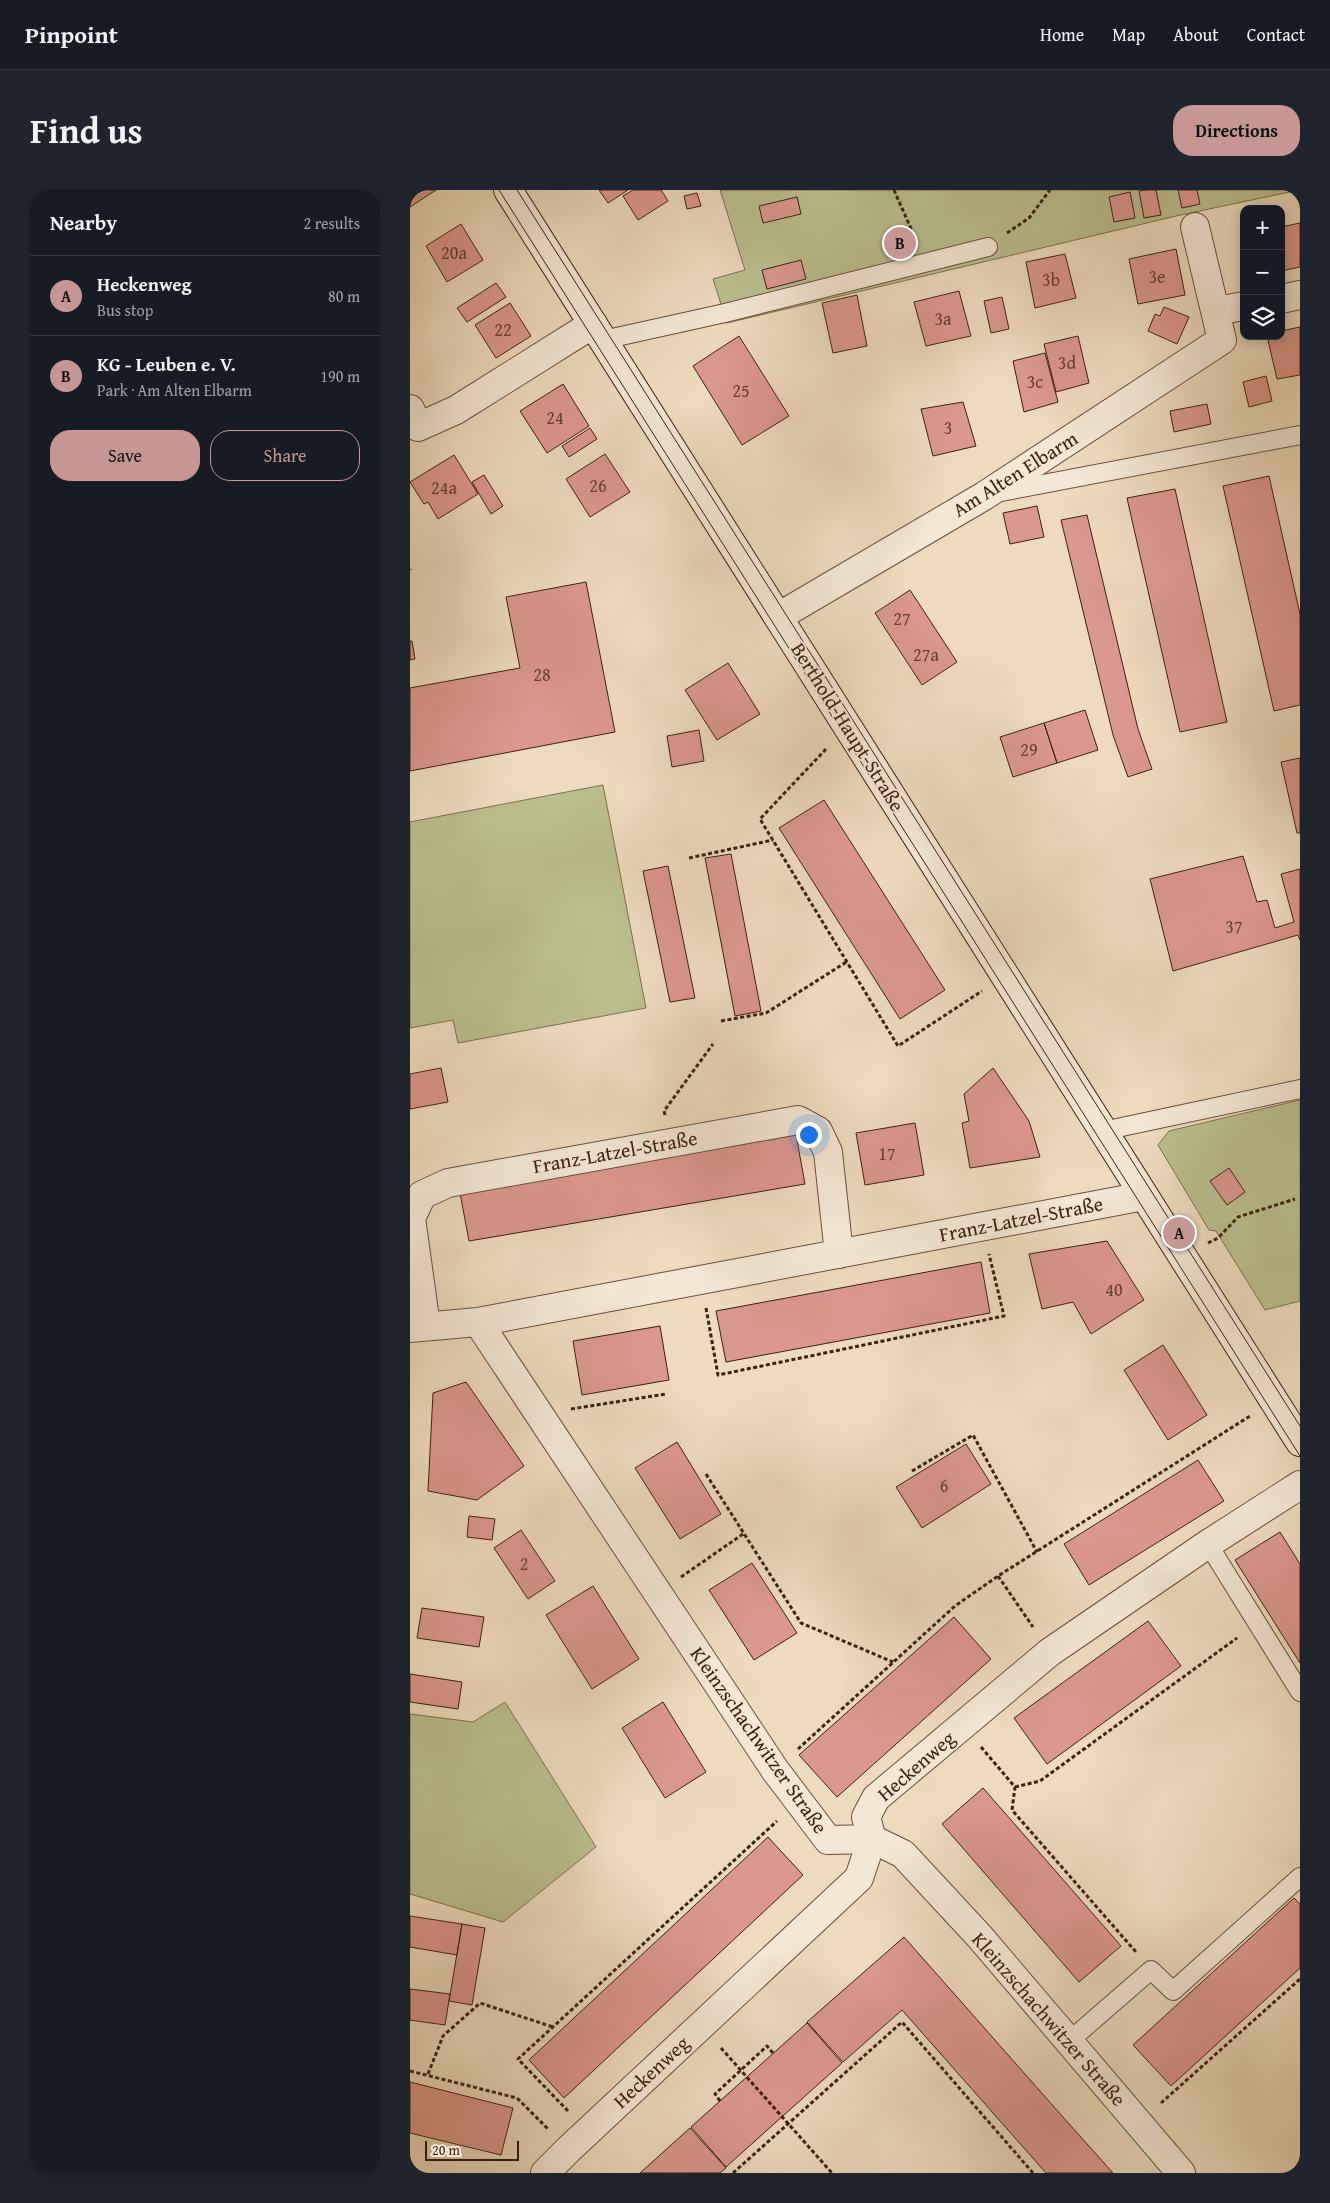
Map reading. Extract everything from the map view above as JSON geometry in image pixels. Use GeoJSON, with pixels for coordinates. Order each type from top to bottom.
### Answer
{"type":"FeatureCollection","features":[{"type":"Feature","properties":{"kind":"street","name":"Berthold-Haupt-Straße"},"geometry":{"type":"LineString","coordinates":[[508,190],[1300,1442]]}},
{"type":"Feature","properties":{"kind":"street","name":"Am Alten Elbarm"},"geometry":{"type":"LineString","coordinates":[[778,617],[984,496],[1222,340],[1195,227]]}},
{"type":"Feature","properties":{"kind":"street"},"geometry":{"type":"LineString","coordinates":[[1285,298],[1300,295]]}},
{"type":"Feature","properties":{"kind":"street"},"geometry":{"type":"LineString","coordinates":[[1216,311],[1240,307]]}},
{"type":"Feature","properties":{"kind":"street"},"geometry":{"type":"LineString","coordinates":[[410,409],[418,427],[456,410],[598,332]]}},
{"type":"Feature","properties":{"kind":"street","name":"Franz-Latzel-Straße"},"geometry":{"type":"LineString","coordinates":[[839,1254],[828,1152],[818,1131],[798,1120],[448,1183],[422,1195],[411,1218],[418,1327],[478,1322],[983,1227],[1144,1196]]}},
{"type":"Feature","properties":{"kind":"street","name":"Kleinzschachwitzer Straße"},"geometry":{"type":"LineString","coordinates":[[478,1322],[775,1770],[797,1802],[828,1840],[872,1839],[903,1854],[980,1937],[1181,2173]]}},
{"type":"Feature","properties":{"kind":"street","name":"Heckenweg"},"geometry":{"type":"LineString","coordinates":[[545,2173],[859,1878],[872,1839],[866,1817],[876,1798],[1050,1652],[1208,1544],[1300,1485]]}},
{"type":"Feature","properties":{"kind":"lane"},"geometry":{"type":"LineString","coordinates":[[598,332],[725,313],[988,247]]}},
{"type":"Feature","properties":{"kind":"lane"},"geometry":{"type":"LineString","coordinates":[[984,496],[1300,436]]}},
{"type":"Feature","properties":{"kind":"lane"},"geometry":{"type":"LineString","coordinates":[[1103,1131],[1300,1089]]}},
{"type":"Feature","properties":{"kind":"lane"},"geometry":{"type":"LineString","coordinates":[[1208,1544],[1300,1692]]}},
{"type":"Feature","properties":{"kind":"lane"},"geometry":{"type":"LineString","coordinates":[[1068,2042],[1151,1970],[1173,1991],[1300,1877]]}},
{"type":"Feature","properties":{"kind":"path"},"geometry":{"type":"LineString","coordinates":[[894,190],[925,262]]}},
{"type":"Feature","properties":{"kind":"path"},"geometry":{"type":"LineString","coordinates":[[988,247],[1029,218],[1050,190]]}},
{"type":"Feature","properties":{"kind":"path"},"geometry":{"type":"LineString","coordinates":[[848,726],[760,819],[898,1046],[1005,976]]}},
{"type":"Feature","properties":{"kind":"path"},"geometry":{"type":"LineString","coordinates":[[689,858],[773,840]]}},
{"type":"Feature","properties":{"kind":"path"},"geometry":{"type":"LineString","coordinates":[[721,1021],[766,1013],[848,961]]}},
{"type":"Feature","properties":{"kind":"path"},"geometry":{"type":"LineString","coordinates":[[670,1142],[664,1111],[713,1044]]}},
{"type":"Feature","properties":{"kind":"path"},"geometry":{"type":"LineString","coordinates":[[1184,1258],[1218,1238],[1238,1217],[1295,1200]]}},
{"type":"Feature","properties":{"kind":"path"},"geometry":{"type":"LineString","coordinates":[[700,1280],[718,1375],[1004,1316],[983,1227]]}},
{"type":"Feature","properties":{"kind":"path"},"geometry":{"type":"LineString","coordinates":[[539,1414],[666,1394]]}},
{"type":"Feature","properties":{"kind":"path"},"geometry":{"type":"LineString","coordinates":[[775,1770],[955,1606],[998,1576],[1274,1400]]}},
{"type":"Feature","properties":{"kind":"path"},"geometry":{"type":"LineString","coordinates":[[912,1472],[973,1434],[1037,1552]]}},
{"type":"Feature","properties":{"kind":"path"},"geometry":{"type":"LineString","coordinates":[[706,1474],[801,1623],[893,1662]]}},
{"type":"Feature","properties":{"kind":"path"},"geometry":{"type":"LineString","coordinates":[[658,1593],[743,1534]]}},
{"type":"Feature","properties":{"kind":"path"},"geometry":{"type":"LineString","coordinates":[[998,1576],[1050,1652]]}},
{"type":"Feature","properties":{"kind":"path"},"geometry":{"type":"LineString","coordinates":[[1014,1787],[1040,1781],[1258,1623]]}},
{"type":"Feature","properties":{"kind":"path"},"geometry":{"type":"LineString","coordinates":[[963,1725],[1014,1787],[1012,1810],[1151,1970]]}},
{"type":"Feature","properties":{"kind":"path"},"geometry":{"type":"LineString","coordinates":[[578,2140],[518,2059],[797,1802]]}},
{"type":"Feature","properties":{"kind":"path"},"geometry":{"type":"LineString","coordinates":[[1138,2123],[1300,1979]]}},
{"type":"Feature","properties":{"kind":"path"},"geometry":{"type":"LineString","coordinates":[[428,2074],[443,2036],[480,2003],[553,2027]]}},
{"type":"Feature","properties":{"kind":"path"},"geometry":{"type":"LineString","coordinates":[[733,2173],[902,2022],[1034,2173]]}},
{"type":"Feature","properties":{"kind":"path"},"geometry":{"type":"LineString","coordinates":[[700,2027],[741,2070],[832,2173]]}},
{"type":"Feature","properties":{"kind":"path"},"geometry":{"type":"LineString","coordinates":[[720,2101],[715,2094],[767,2046],[774,2053]]}},
{"type":"Feature","properties":{"kind":"path"},"geometry":{"type":"LineString","coordinates":[[410,2071],[517,2098],[578,2140]]}},
{"type":"Feature","properties":{"kind":"green space"},"geometry":{"type":"Polygon","coordinates":[[[720,190],[1299,190],[1176,216],[727,323],[713,279],[745,270],[720,190]]]}},
{"type":"Feature","properties":{"kind":"green space"},"geometry":{"type":"Polygon","coordinates":[[[603,785],[646,1008],[458,1043],[453,1020],[410,1028],[410,822],[603,785]]]}},
{"type":"Feature","properties":{"kind":"green space"},"geometry":{"type":"Polygon","coordinates":[[[1300,1100],[1300,1301],[1265,1310],[1216,1231],[1209,1230],[1158,1145],[1169,1131],[1300,1100]]]}},
{"type":"Feature","properties":{"kind":"green space"},"geometry":{"type":"Polygon","coordinates":[[[505,1702],[596,1847],[503,1922],[410,1894],[410,1714],[473,1722],[505,1702]]]}},
{"type":"Feature","properties":{"kind":"building"},"geometry":{"type":"Polygon","coordinates":[[[410,190],[436,190],[410,207],[410,190]]]}},
{"type":"Feature","properties":{"kind":"building"},"geometry":{"type":"Polygon","coordinates":[[[599,190],[628,190],[608,203],[599,190]]]}},
{"type":"Feature","properties":{"kind":"building"},"geometry":{"type":"Polygon","coordinates":[[[633,190],[661,190],[668,201],[638,220],[623,196],[633,190]]]}},
{"type":"Feature","properties":{"kind":"building"},"geometry":{"type":"Polygon","coordinates":[[[1156,190],[1161,215],[1144,218],[1139,191],[1156,190]]]}},
{"type":"Feature","properties":{"kind":"building"},"geometry":{"type":"Polygon","coordinates":[[[1178,190],[1197,190],[1200,204],[1182,208],[1178,190]]]}},
{"type":"Feature","properties":{"kind":"building"},"geometry":{"type":"Polygon","coordinates":[[[1130,192],[1135,218],[1114,222],[1109,197],[1130,192]]]}},
{"type":"Feature","properties":{"kind":"building"},"geometry":{"type":"Polygon","coordinates":[[[697,193],[701,206],[687,209],[684,196],[697,193]]]}},
{"type":"Feature","properties":{"kind":"building"},"geometry":{"type":"Polygon","coordinates":[[[797,197],[801,214],[763,223],[759,206],[797,197]]]}},
{"type":"Feature","properties":{"kind":"building"},"geometry":{"type":"Polygon","coordinates":[[[1300,223],[1300,267],[1285,270],[1285,250],[1285,226],[1300,223]]]}},
{"type":"Feature","properties":{"kind":"building"},"geometry":{"type":"Polygon","coordinates":[[[461,224],[483,260],[447,282],[426,246],[461,224]]]}},
{"type":"Feature","properties":{"kind":"building"},"geometry":{"type":"Polygon","coordinates":[[[1176,249],[1185,295],[1138,304],[1129,259],[1176,249]]]}},
{"type":"Feature","properties":{"kind":"building"},"geometry":{"type":"Polygon","coordinates":[[[1065,254],[1076,298],[1035,308],[1026,262],[1065,254]]]}},
{"type":"Feature","properties":{"kind":"building"},"geometry":{"type":"Polygon","coordinates":[[[801,260],[806,279],[767,289],[762,270],[801,260]]]}},
{"type":"Feature","properties":{"kind":"building"},"geometry":{"type":"Polygon","coordinates":[[[496,283],[506,297],[467,322],[457,308],[496,283]]]}},
{"type":"Feature","properties":{"kind":"building"},"geometry":{"type":"Polygon","coordinates":[[[959,291],[971,336],[926,346],[914,302],[959,291]]]}},
{"type":"Feature","properties":{"kind":"building"},"geometry":{"type":"Polygon","coordinates":[[[857,295],[867,346],[833,353],[822,303],[857,295]]]}},
{"type":"Feature","properties":{"kind":"building"},"geometry":{"type":"Polygon","coordinates":[[[1002,297],[1009,329],[991,333],[984,301],[1002,297]]]}},
{"type":"Feature","properties":{"kind":"building"},"geometry":{"type":"Polygon","coordinates":[[[510,303],[531,336],[496,358],[475,325],[510,303]]]}},
{"type":"Feature","properties":{"kind":"building"},"geometry":{"type":"Polygon","coordinates":[[[1164,307],[1189,317],[1177,344],[1148,331],[1155,314],[1160,316],[1164,307]]]}},
{"type":"Feature","properties":{"kind":"building"},"geometry":{"type":"Polygon","coordinates":[[[1300,327],[1300,375],[1277,379],[1268,340],[1285,340],[1285,330],[1300,327]]]}},
{"type":"Feature","properties":{"kind":"building"},"geometry":{"type":"Polygon","coordinates":[[[739,336],[789,416],[742,445],[693,366],[739,336]]]}},
{"type":"Feature","properties":{"kind":"building"},"geometry":{"type":"Polygon","coordinates":[[[1078,336],[1089,383],[1056,392],[1044,344],[1078,336]]]}},
{"type":"Feature","properties":{"kind":"building"},"geometry":{"type":"Polygon","coordinates":[[[1045,353],[1058,402],[1024,412],[1013,361],[1045,353]]]}},
{"type":"Feature","properties":{"kind":"building"},"geometry":{"type":"Polygon","coordinates":[[[1266,376],[1272,401],[1249,407],[1243,382],[1266,376]]]}},
{"type":"Feature","properties":{"kind":"building"},"geometry":{"type":"Polygon","coordinates":[[[563,384],[589,426],[547,453],[520,411],[563,384]]]}},
{"type":"Feature","properties":{"kind":"building"},"geometry":{"type":"Polygon","coordinates":[[[963,402],[976,446],[933,456],[921,409],[963,402]]]}},
{"type":"Feature","properties":{"kind":"building"},"geometry":{"type":"Polygon","coordinates":[[[1207,404],[1211,424],[1174,432],[1170,411],[1207,404]]]}},
{"type":"Feature","properties":{"kind":"building"},"geometry":{"type":"Polygon","coordinates":[[[590,428],[597,439],[569,457],[562,446],[590,428]]]}},
{"type":"Feature","properties":{"kind":"building"},"geometry":{"type":"Polygon","coordinates":[[[605,454],[630,492],[590,517],[566,479],[605,454]]]}},
{"type":"Feature","properties":{"kind":"building"},"geometry":{"type":"Polygon","coordinates":[[[454,455],[478,494],[438,519],[428,502],[424,504],[410,482],[454,455]]]}},
{"type":"Feature","properties":{"kind":"building"},"geometry":{"type":"Polygon","coordinates":[[[484,475],[503,506],[491,514],[472,482],[484,475]]]}},
{"type":"Feature","properties":{"kind":"building"},"geometry":{"type":"Polygon","coordinates":[[[1269,476],[1300,614],[1300,705],[1274,711],[1223,486],[1269,476]]]}},
{"type":"Feature","properties":{"kind":"building"},"geometry":{"type":"Polygon","coordinates":[[[1175,489],[1227,722],[1180,732],[1127,498],[1175,489]]]}},
{"type":"Feature","properties":{"kind":"building"},"geometry":{"type":"Polygon","coordinates":[[[1037,506],[1044,537],[1010,544],[1003,513],[1037,506]]]}},
{"type":"Feature","properties":{"kind":"building"},"geometry":{"type":"Polygon","coordinates":[[[1087,515],[1138,729],[1152,769],[1128,777],[1113,735],[1061,520],[1087,515]]]}},
{"type":"Feature","properties":{"kind":"building"},"geometry":{"type":"Polygon","coordinates":[[[586,582],[615,732],[410,771],[410,688],[520,668],[506,597],[586,582]]]}},
{"type":"Feature","properties":{"kind":"building"},"geometry":{"type":"Polygon","coordinates":[[[910,590],[957,662],[922,685],[875,613],[910,590]]]}},
{"type":"Feature","properties":{"kind":"building"},"geometry":{"type":"Polygon","coordinates":[[[410,641],[412,641],[415,659],[410,660],[410,641]]]}},
{"type":"Feature","properties":{"kind":"building"},"geometry":{"type":"Polygon","coordinates":[[[728,663],[760,714],[717,740],[685,690],[728,663]]]}},
{"type":"Feature","properties":{"kind":"building"},"geometry":{"type":"Polygon","coordinates":[[[1085,710],[1098,750],[1057,763],[1044,723],[1085,710]]]}},
{"type":"Feature","properties":{"kind":"building"},"geometry":{"type":"Polygon","coordinates":[[[1044,723],[1057,763],[1013,777],[1000,737],[1044,723]]]}},
{"type":"Feature","properties":{"kind":"building"},"geometry":{"type":"Polygon","coordinates":[[[699,730],[704,761],[672,767],[667,736],[699,730]]]}},
{"type":"Feature","properties":{"kind":"building"},"geometry":{"type":"Polygon","coordinates":[[[1300,758],[1300,833],[1297,833],[1281,762],[1300,758]]]}},
{"type":"Feature","properties":{"kind":"building"},"geometry":{"type":"Polygon","coordinates":[[[824,800],[945,990],[900,1019],[779,828],[824,800]]]}},
{"type":"Feature","properties":{"kind":"building"},"geometry":{"type":"Polygon","coordinates":[[[731,854],[761,1011],[735,1016],[705,858],[731,854]]]}},
{"type":"Feature","properties":{"kind":"building"},"geometry":{"type":"Polygon","coordinates":[[[1243,856],[1257,902],[1267,900],[1275,928],[1294,922],[1281,874],[1300,869],[1300,940],[1298,935],[1173,971],[1150,879],[1243,856]]]}},
{"type":"Feature","properties":{"kind":"building"},"geometry":{"type":"Polygon","coordinates":[[[668,866],[695,998],[670,1002],[643,871],[668,866]]]}},
{"type":"Feature","properties":{"kind":"building"},"geometry":{"type":"Polygon","coordinates":[[[441,1068],[448,1102],[410,1109],[410,1074],[441,1068]]]}},
{"type":"Feature","properties":{"kind":"building"},"geometry":{"type":"Polygon","coordinates":[[[993,1068],[1029,1121],[1040,1157],[970,1168],[962,1123],[969,1121],[964,1094],[993,1068]]]}},
{"type":"Feature","properties":{"kind":"building"},"geometry":{"type":"Polygon","coordinates":[[[915,1123],[924,1175],[865,1185],[856,1133],[915,1123]]]}},
{"type":"Feature","properties":{"kind":"building"},"geometry":{"type":"Polygon","coordinates":[[[796,1135],[805,1184],[469,1241],[460,1193],[796,1135]]]}},
{"type":"Feature","properties":{"kind":"building"},"geometry":{"type":"Polygon","coordinates":[[[1229,1168],[1245,1192],[1227,1205],[1210,1181],[1229,1168]]]}},
{"type":"Feature","properties":{"kind":"building"},"geometry":{"type":"Polygon","coordinates":[[[1107,1241],[1144,1300],[1091,1334],[1073,1302],[1042,1309],[1029,1254],[1107,1241]]]}},
{"type":"Feature","properties":{"kind":"building"},"geometry":{"type":"Polygon","coordinates":[[[981,1262],[990,1313],[726,1362],[716,1311],[981,1262]]]}},
{"type":"Feature","properties":{"kind":"building"},"geometry":{"type":"Polygon","coordinates":[[[660,1326],[669,1380],[582,1395],[573,1341],[660,1326]]]}},
{"type":"Feature","properties":{"kind":"building"},"geometry":{"type":"Polygon","coordinates":[[[1163,1345],[1207,1415],[1168,1440],[1124,1370],[1163,1345]]]}},
{"type":"Feature","properties":{"kind":"building"},"geometry":{"type":"Polygon","coordinates":[[[466,1382],[524,1466],[477,1500],[428,1491],[433,1393],[466,1382]]]}},
{"type":"Feature","properties":{"kind":"building"},"geometry":{"type":"Polygon","coordinates":[[[677,1442],[721,1514],[680,1539],[635,1468],[677,1442]]]}},
{"type":"Feature","properties":{"kind":"building"},"geometry":{"type":"Polygon","coordinates":[[[966,1444],[991,1484],[922,1528],[896,1487],[966,1444]]]}},
{"type":"Feature","properties":{"kind":"building"},"geometry":{"type":"Polygon","coordinates":[[[1198,1460],[1224,1501],[1089,1585],[1064,1544],[1198,1460]]]}},
{"type":"Feature","properties":{"kind":"building"},"geometry":{"type":"Polygon","coordinates":[[[469,1516],[495,1519],[492,1540],[467,1537],[469,1516]]]}},
{"type":"Feature","properties":{"kind":"building"},"geometry":{"type":"Polygon","coordinates":[[[521,1530],[555,1581],[528,1599],[494,1548],[521,1530]]]}},
{"type":"Feature","properties":{"kind":"building"},"geometry":{"type":"Polygon","coordinates":[[[1280,1532],[1300,1564],[1300,1663],[1235,1560],[1280,1532]]]}},
{"type":"Feature","properties":{"kind":"building"},"geometry":{"type":"Polygon","coordinates":[[[752,1563],[797,1633],[754,1660],[709,1590],[752,1563]]]}},
{"type":"Feature","properties":{"kind":"building"},"geometry":{"type":"Polygon","coordinates":[[[593,1586],[639,1659],[592,1689],[546,1615],[593,1586]]]}},
{"type":"Feature","properties":{"kind":"building"},"geometry":{"type":"Polygon","coordinates":[[[422,1608],[484,1617],[479,1647],[417,1638],[422,1608]]]}},
{"type":"Feature","properties":{"kind":"building"},"geometry":{"type":"Polygon","coordinates":[[[954,1617],[991,1659],[837,1797],[799,1755],[954,1617]]]}},
{"type":"Feature","properties":{"kind":"building"},"geometry":{"type":"Polygon","coordinates":[[[1148,1621],[1181,1666],[1047,1764],[1014,1718],[1148,1621]]]}},
{"type":"Feature","properties":{"kind":"building"},"geometry":{"type":"Polygon","coordinates":[[[410,1674],[462,1682],[458,1709],[410,1702],[410,1674]]]}},
{"type":"Feature","properties":{"kind":"building"},"geometry":{"type":"Polygon","coordinates":[[[663,1702],[706,1772],[665,1798],[622,1728],[663,1702]]]}},
{"type":"Feature","properties":{"kind":"building"},"geometry":{"type":"Polygon","coordinates":[[[983,1788],[1121,1946],[1079,1982],[942,1824],[983,1788]]]}},
{"type":"Feature","properties":{"kind":"building"},"geometry":{"type":"Polygon","coordinates":[[[768,1837],[803,1875],[564,2098],[529,2060],[768,1837]]]}},
{"type":"Feature","properties":{"kind":"building"},"geometry":{"type":"Polygon","coordinates":[[[1294,1898],[1300,1904],[1300,1968],[1171,2086],[1133,2045],[1294,1898]]]}},
{"type":"Feature","properties":{"kind":"building"},"geometry":{"type":"Polygon","coordinates":[[[410,1916],[462,1924],[457,1955],[410,1947],[410,1916]]]}},
{"type":"Feature","properties":{"kind":"building"},"geometry":{"type":"Polygon","coordinates":[[[462,1924],[485,1928],[472,2005],[449,2001],[462,1924]]]}},
{"type":"Feature","properties":{"kind":"building"},"geometry":{"type":"Polygon","coordinates":[[[904,1937],[1113,2173],[1046,2173],[902,2010],[843,2062],[807,2022],[904,1937]]]}},
{"type":"Feature","properties":{"kind":"building"},"geometry":{"type":"Polygon","coordinates":[[[410,1989],[450,1994],[445,2025],[410,2020],[410,1989]]]}},
{"type":"Feature","properties":{"kind":"building"},"geometry":{"type":"Polygon","coordinates":[[[807,2023],[842,2063],[726,2167],[691,2127],[807,2023]]]}},
{"type":"Feature","properties":{"kind":"building"},"geometry":{"type":"Polygon","coordinates":[[[410,2082],[513,2108],[501,2155],[410,2133],[410,2082]]]}},
{"type":"Feature","properties":{"kind":"building"},"geometry":{"type":"Polygon","coordinates":[[[690,2128],[726,2168],[720,2173],[640,2173],[690,2128]]]}},
{"type":"Feature","properties":{"kind":"tram line"},"geometry":{"type":"LineString","coordinates":[[499,190],[1300,1456]]}},
{"type":"Feature","properties":{"kind":"tram line"},"geometry":{"type":"LineString","coordinates":[[517,190],[1300,1426]]}},
{"type":"Feature","properties":{"kind":"place","name":"KG - Leuben e. V."},"geometry":{"type":"Point","coordinates":[900,243]}},
{"type":"Feature","properties":{"kind":"place","name":"Heckenweg"},"geometry":{"type":"Point","coordinates":[1179,1233]}}]}
